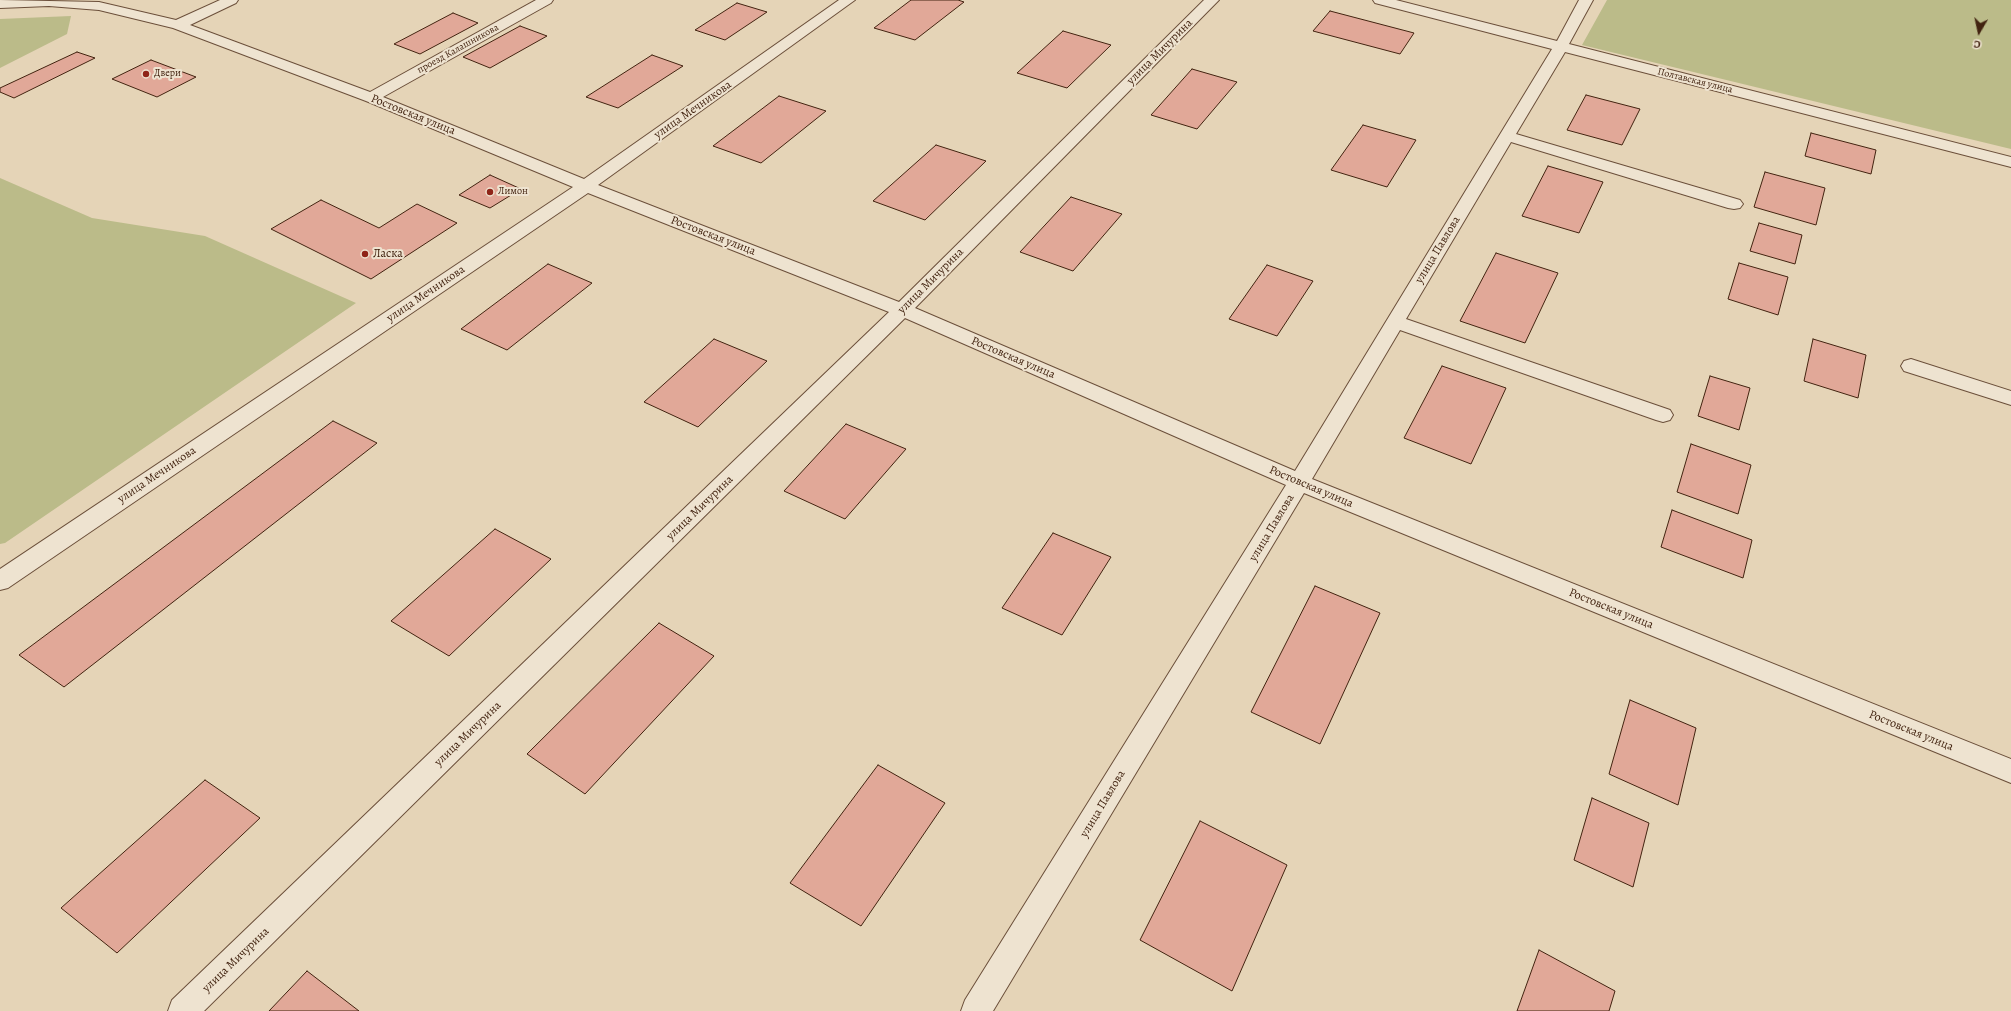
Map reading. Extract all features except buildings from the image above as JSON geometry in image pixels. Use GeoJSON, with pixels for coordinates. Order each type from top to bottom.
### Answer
{"type":"FeatureCollection","features":[{"type":"Feature","properties":{"kind":"street"},"geometry":{"type":"LineString","coordinates":[[178,25],[231,0]]}},
{"type":"Feature","properties":{"kind":"street","name":"проезд Калашникова"},"geometry":{"type":"LineString","coordinates":[[371,98],[546,0]]}},
{"type":"Feature","properties":{"kind":"street","name":"улица Мечникова"},"geometry":{"type":"LineString","coordinates":[[0,580],[586,186],[848,0]]}},
{"type":"Feature","properties":{"kind":"street","name":"улица Мичурина"},"geometry":{"type":"LineString","coordinates":[[184,1011],[902,310],[1212,0]]}},
{"type":"Feature","properties":{"kind":"street","name":"Полтавская улица"},"geometry":{"type":"LineString","coordinates":[[1380,0],[2011,162]]}},
{"type":"Feature","properties":{"kind":"street","name":"улица Павлова"},"geometry":{"type":"LineString","coordinates":[[976,1011],[1299,482],[1561,46],[1586,0]]}},
{"type":"Feature","properties":{"kind":"street","name":"Ростовская улица"},"geometry":{"type":"LineString","coordinates":[[0,4],[49,2],[98,6],[178,25],[371,98],[586,186],[902,310],[1299,482],[2011,771]]}},
{"type":"Feature","properties":{"kind":"street"},"geometry":{"type":"LineString","coordinates":[[1507,136],[1734,204]]}},
{"type":"Feature","properties":{"kind":"street"},"geometry":{"type":"LineString","coordinates":[[1395,322],[1663,416]]}},
{"type":"Feature","properties":{"kind":"street"},"geometry":{"type":"LineString","coordinates":[[1911,366],[2011,398]]}},
{"type":"Feature","properties":{"kind":"green space"},"geometry":{"type":"Polygon","coordinates":[[[1607,0],[2011,0],[2011,149],[1582,45],[1607,0]]]}},
{"type":"Feature","properties":{"kind":"green space"},"geometry":{"type":"Polygon","coordinates":[[[71,16],[67,34],[0,68],[0,19],[71,16]]]}},
{"type":"Feature","properties":{"kind":"green space"},"geometry":{"type":"Polygon","coordinates":[[[0,178],[92,218],[205,236],[356,303],[5,543],[0,544],[0,178]]]}},
{"type":"Feature","properties":{"kind":"place","name":"Двери"},"geometry":{"type":"Point","coordinates":[146,74]}},
{"type":"Feature","properties":{"kind":"place","name":"Лимон"},"geometry":{"type":"Point","coordinates":[490,192]}},
{"type":"Feature","properties":{"kind":"place","name":"Ласка"},"geometry":{"type":"Point","coordinates":[365,254]}}]}
